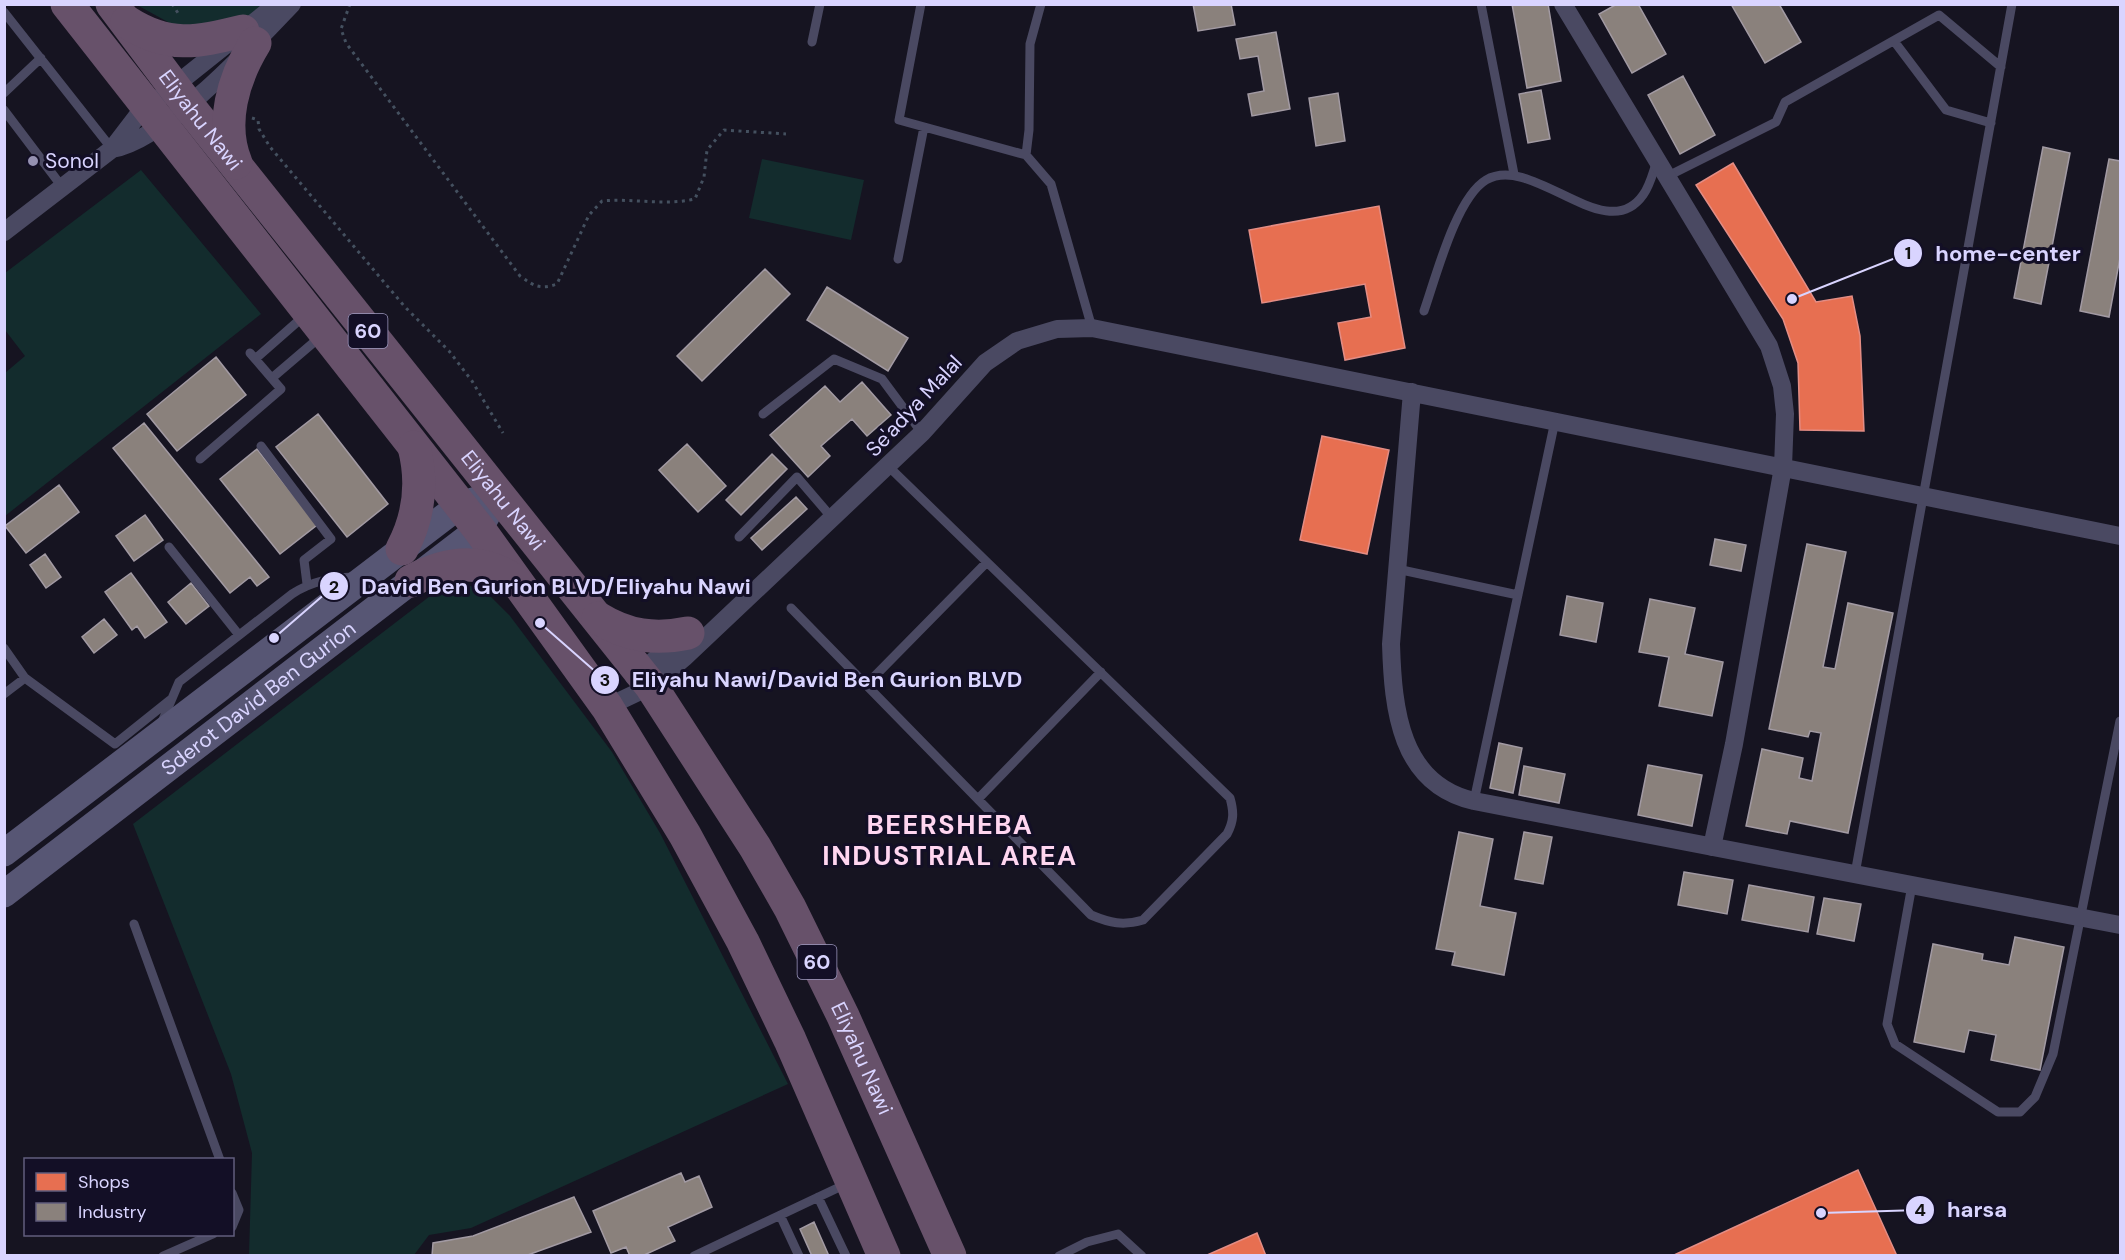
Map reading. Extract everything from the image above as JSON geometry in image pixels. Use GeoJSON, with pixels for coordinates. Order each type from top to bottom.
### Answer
{"type":"FeatureCollection","features":[{"type":"Feature","properties":{"kind":"highway","name":"Eliyahu Nawi"},"geometry":{"type":"LineString","coordinates":[[67,4],[469,517],[607,707],[685,835],[743,942],[884,1256]]}},
{"type":"Feature","properties":{"kind":"highway","name":"Eliyahu Nawi"},"geometry":{"type":"LineString","coordinates":[[118,12],[180,95],[645,679],[755,847],[790,908],[843,1016],[950,1256]]}},
{"type":"Feature","properties":{"kind":"highway"},"geometry":{"type":"LineString","coordinates":[[118,12],[155,37],[179,42],[249,37],[230,103],[230,144],[238,167]]}},
{"type":"Feature","properties":{"kind":"highway"},"geometry":{"type":"LineString","coordinates":[[402,549],[410,532],[417,505],[419,476],[414,447]]}},
{"type":"Feature","properties":{"kind":"highway"},"geometry":{"type":"LineString","coordinates":[[411,581],[434,570],[465,564],[492,568],[516,582]]}},
{"type":"Feature","properties":{"kind":"highway"},"geometry":{"type":"LineString","coordinates":[[592,614],[616,628],[644,637],[659,638],[688,633]]}},
{"type":"Feature","properties":{"kind":"main road","name":"Sderot David Ben Gurion"},"geometry":{"type":"LineString","coordinates":[[4,894],[411,581],[469,517],[499,494]]}},
{"type":"Feature","properties":{"kind":"main road","name":"Sderot David Ben Gurion"},"geometry":{"type":"LineString","coordinates":[[6,850],[402,549],[469,517]]}},
{"type":"Feature","properties":{"kind":"street"},"geometry":{"type":"LineString","coordinates":[[249,37],[277,4]]}},
{"type":"Feature","properties":{"kind":"street"},"geometry":{"type":"LineString","coordinates":[[4,232],[112,149],[128,125],[154,116],[292,4]]}},
{"type":"Feature","properties":{"kind":"street"},"geometry":{"type":"LineString","coordinates":[[1563,4],[1769,346],[1782,386],[1785,414],[1783,467],[1734,744],[1712,847]]}},
{"type":"Feature","properties":{"kind":"street","name":"Se'adya Malal"},"geometry":{"type":"LineString","coordinates":[[607,707],[744,601],[922,433],[985,363],[1017,341],[1057,328],[1092,328],[1154,340],[2121,536]]}},
{"type":"Feature","properties":{"kind":"street"},"geometry":{"type":"LineString","coordinates":[[1412,392],[1391,644],[1392,682],[1404,734],[1414,764],[1440,790],[1474,801],[2121,925]]}},
{"type":"Feature","properties":{"kind":"street","name":"Se'adya Malal"},"geometry":{"type":"LineString","coordinates":[[645,679],[688,633],[744,601]]}},
{"type":"Feature","properties":{"kind":"street"},"geometry":{"type":"LineString","coordinates":[[6,850],[27,877]]}},
{"type":"Feature","properties":{"kind":"lane"},"geometry":{"type":"LineString","coordinates":[[812,42],[820,4]]}},
{"type":"Feature","properties":{"kind":"lane"},"geometry":{"type":"LineString","coordinates":[[921,4],[899,120],[1026,155],[1051,184],[1092,328]]}},
{"type":"Feature","properties":{"kind":"lane"},"geometry":{"type":"LineString","coordinates":[[1026,155],[1029,130],[1030,44],[1041,4]]}},
{"type":"Feature","properties":{"kind":"lane"},"geometry":{"type":"LineString","coordinates":[[1481,4],[1514,174]]}},
{"type":"Feature","properties":{"kind":"lane"},"geometry":{"type":"LineString","coordinates":[[1668,176],[1776,122],[1785,102],[1939,15],[1941,4]]}},
{"type":"Feature","properties":{"kind":"lane"},"geometry":{"type":"LineString","coordinates":[[1855,874],[2012,4]]}},
{"type":"Feature","properties":{"kind":"lane"},"geometry":{"type":"LineString","coordinates":[[4,12],[112,149]]}},
{"type":"Feature","properties":{"kind":"lane"},"geometry":{"type":"LineString","coordinates":[[1939,15],[2001,67]]}},
{"type":"Feature","properties":{"kind":"lane"},"geometry":{"type":"LineString","coordinates":[[1894,41],[1946,110],[1991,123]]}},
{"type":"Feature","properties":{"kind":"lane"},"geometry":{"type":"LineString","coordinates":[[4,93],[41,58]]}},
{"type":"Feature","properties":{"kind":"lane"},"geometry":{"type":"LineString","coordinates":[[4,110],[63,188]]}},
{"type":"Feature","properties":{"kind":"lane"},"geometry":{"type":"LineString","coordinates":[[898,259],[924,127]]}},
{"type":"Feature","properties":{"kind":"lane"},"geometry":{"type":"LineString","coordinates":[[1424,311],[1461,208],[1486,180],[1514,174],[1605,212],[1626,210],[1643,196],[1658,159]]}},
{"type":"Feature","properties":{"kind":"lane"},"geometry":{"type":"LineString","coordinates":[[200,459],[281,389],[253,356],[317,323]]}},
{"type":"Feature","properties":{"kind":"lane"},"geometry":{"type":"LineString","coordinates":[[272,378],[317,323]]}},
{"type":"Feature","properties":{"kind":"lane"},"geometry":{"type":"LineString","coordinates":[[764,414],[834,359],[882,378],[922,433]]}},
{"type":"Feature","properties":{"kind":"lane"},"geometry":{"type":"LineString","coordinates":[[1474,801],[1556,421]]}},
{"type":"Feature","properties":{"kind":"lane"},"geometry":{"type":"LineString","coordinates":[[261,446],[332,539],[304,560],[307,584]]}},
{"type":"Feature","properties":{"kind":"lane"},"geometry":{"type":"LineString","coordinates":[[791,608],[1091,915],[1112,923],[1129,924],[1143,920],[1219,842],[1232,824],[1234,811],[1230,798],[888,466]]}},
{"type":"Feature","properties":{"kind":"lane"},"geometry":{"type":"LineString","coordinates":[[739,537],[797,477],[833,519]]}},
{"type":"Feature","properties":{"kind":"lane"},"geometry":{"type":"LineString","coordinates":[[169,548],[239,635]]}},
{"type":"Feature","properties":{"kind":"lane"},"geometry":{"type":"LineString","coordinates":[[866,685],[987,562]]}},
{"type":"Feature","properties":{"kind":"lane"},"geometry":{"type":"LineString","coordinates":[[1397,569],[1518,595]]}},
{"type":"Feature","properties":{"kind":"lane"},"geometry":{"type":"LineString","coordinates":[[158,735],[179,682],[239,635],[307,584],[323,579],[366,576]]}},
{"type":"Feature","properties":{"kind":"lane"},"geometry":{"type":"LineString","coordinates":[[4,648],[25,678],[115,744],[170,700]]}},
{"type":"Feature","properties":{"kind":"lane"},"geometry":{"type":"LineString","coordinates":[[978,800],[1101,672]]}},
{"type":"Feature","properties":{"kind":"lane"},"geometry":{"type":"LineString","coordinates":[[4,694],[25,678]]}},
{"type":"Feature","properties":{"kind":"lane"},"geometry":{"type":"LineString","coordinates":[[1912,885],[1887,1024],[1894,1044],[1998,1112],[2020,1112],[2035,1097],[2054,1054],[2121,721]]}},
{"type":"Feature","properties":{"kind":"lane"},"geometry":{"type":"LineString","coordinates":[[134,924],[219,1158]]}},
{"type":"Feature","properties":{"kind":"lane"},"geometry":{"type":"LineString","coordinates":[[694,1256],[852,1181]]}},
{"type":"Feature","properties":{"kind":"lane"},"geometry":{"type":"LineString","coordinates":[[818,1197],[846,1256]]}},
{"type":"Feature","properties":{"kind":"lane"},"geometry":{"type":"LineString","coordinates":[[234,1198],[239,1210],[234,1222]]}},
{"type":"Feature","properties":{"kind":"lane"},"geometry":{"type":"LineString","coordinates":[[780,1215],[799,1256]]}},
{"type":"Feature","properties":{"kind":"lane"},"geometry":{"type":"LineString","coordinates":[[1059,1256],[1088,1242],[1118,1234],[1142,1256]]}},
{"type":"Feature","properties":{"kind":"lane"},"geometry":{"type":"LineString","coordinates":[[162,1256],[178,1252],[209,1236]]}},
{"type":"Feature","properties":{"kind":"path"},"geometry":{"type":"LineString","coordinates":[[350,4],[341,29],[346,43],[520,276],[533,286],[544,289],[557,284],[590,215],[602,201],[620,199],[678,203],[695,199],[704,177],[707,150],[724,130],[786,134]]}},
{"type":"Feature","properties":{"kind":"path"},"geometry":{"type":"LineString","coordinates":[[270,147],[405,307],[449,351],[472,381],[503,433]]}},
{"type":"Feature","properties":{"kind":"green space"},"geometry":{"type":"Polygon","coordinates":[[[137,5],[271,5],[229,29],[177,27],[137,5]]]}},
{"type":"Feature","properties":{"kind":"green space"},"geometry":{"type":"Polygon","coordinates":[[[762,159],[864,180],[851,240],[749,218],[762,159]]]}},
{"type":"Feature","properties":{"kind":"green space"},"geometry":{"type":"Polygon","coordinates":[[[141,170],[261,314],[5,516],[5,373],[25,356],[5,330],[5,273],[141,170]]]}},
{"type":"Feature","properties":{"kind":"green space"},"geometry":{"type":"Polygon","coordinates":[[[461,584],[483,589],[510,616],[612,752],[660,833],[788,1084],[471,1228],[429,1235],[414,1255],[249,1255],[252,1153],[231,1074],[133,824],[434,593],[461,584]]]}},
{"type":"Feature","properties":{"kind":"building: Shops"},"geometry":{"type":"Polygon","coordinates":[[[1733,163],[1816,302],[1852,296],[1860,336],[1864,431],[1800,430],[1798,363],[1783,319],[1696,185],[1733,163]]]}},
{"type":"Feature","properties":{"kind":"building: Shops"},"geometry":{"type":"Polygon","coordinates":[[[1379,206],[1405,348],[1345,360],[1338,323],[1371,317],[1365,284],[1262,303],[1249,230],[1379,206]]]}},
{"type":"Feature","properties":{"kind":"building: Shops"},"geometry":{"type":"Polygon","coordinates":[[[1322,436],[1389,450],[1367,554],[1300,540],[1322,436]]]}},
{"type":"Feature","properties":{"kind":"building: Shops"},"geometry":{"type":"Polygon","coordinates":[[[1858,1170],[1897,1256],[1672,1256],[1858,1170]]]}},
{"type":"Feature","properties":{"kind":"building: Shops"},"geometry":{"type":"Polygon","coordinates":[[[1257,1233],[1266,1256],[1205,1256],[1257,1233]]]}},
{"type":"Feature","properties":{"kind":"building: Industry"},"geometry":{"type":"Polygon","coordinates":[[[1193,4],[1231,4],[1235,25],[1198,31],[1193,4]]]}},
{"type":"Feature","properties":{"kind":"building: Industry"},"geometry":{"type":"Polygon","coordinates":[[[1512,4],[1548,4],[1561,81],[1527,88],[1512,4]]]}},
{"type":"Feature","properties":{"kind":"building: Industry"},"geometry":{"type":"Polygon","coordinates":[[[1617,4],[1638,4],[1666,54],[1632,73],[1599,14],[1617,4]]]}},
{"type":"Feature","properties":{"kind":"building: Industry"},"geometry":{"type":"Polygon","coordinates":[[[1731,4],[1779,4],[1801,42],[1765,63],[1731,4]]]}},
{"type":"Feature","properties":{"kind":"building: Industry"},"geometry":{"type":"Polygon","coordinates":[[[1276,32],[1290,109],[1252,116],[1248,94],[1264,91],[1258,56],[1240,59],[1236,39],[1276,32]]]}},
{"type":"Feature","properties":{"kind":"building: Industry"},"geometry":{"type":"Polygon","coordinates":[[[1683,76],[1715,135],[1680,154],[1648,95],[1683,76]]]}},
{"type":"Feature","properties":{"kind":"building: Industry"},"geometry":{"type":"Polygon","coordinates":[[[1541,90],[1550,139],[1528,143],[1519,94],[1541,90]]]}},
{"type":"Feature","properties":{"kind":"building: Industry"},"geometry":{"type":"Polygon","coordinates":[[[1338,93],[1345,141],[1316,146],[1309,98],[1338,93]]]}},
{"type":"Feature","properties":{"kind":"building: Industry"},"geometry":{"type":"Polygon","coordinates":[[[2043,147],[2070,153],[2041,304],[2014,298],[2043,147]]]}},
{"type":"Feature","properties":{"kind":"building: Industry"},"geometry":{"type":"Polygon","coordinates":[[[2109,159],[2120,161],[2120,258],[2109,317],[2080,311],[2109,159]]]}},
{"type":"Feature","properties":{"kind":"building: Industry"},"geometry":{"type":"Polygon","coordinates":[[[765,269],[790,294],[702,381],[677,356],[765,269]]]}},
{"type":"Feature","properties":{"kind":"building: Industry"},"geometry":{"type":"Polygon","coordinates":[[[827,287],[908,338],[888,371],[807,320],[827,287]]]}},
{"type":"Feature","properties":{"kind":"building: Industry"},"geometry":{"type":"Polygon","coordinates":[[[216,357],[246,395],[177,451],[147,414],[216,357]]]}},
{"type":"Feature","properties":{"kind":"building: Industry"},"geometry":{"type":"Polygon","coordinates":[[[862,382],[891,415],[867,436],[852,419],[821,446],[830,456],[808,477],[770,435],[825,386],[840,402],[862,382]]]}},
{"type":"Feature","properties":{"kind":"building: Industry"},"geometry":{"type":"Polygon","coordinates":[[[318,414],[388,504],[347,537],[276,447],[318,414]]]}},
{"type":"Feature","properties":{"kind":"building: Industry"},"geometry":{"type":"Polygon","coordinates":[[[144,423],[269,577],[257,586],[250,577],[230,593],[113,448],[144,423]]]}},
{"type":"Feature","properties":{"kind":"building: Industry"},"geometry":{"type":"Polygon","coordinates":[[[687,444],[726,486],[698,512],[659,470],[687,444]]]}},
{"type":"Feature","properties":{"kind":"building: Industry"},"geometry":{"type":"Polygon","coordinates":[[[257,449],[317,525],[280,554],[220,479],[257,449]]]}},
{"type":"Feature","properties":{"kind":"building: Industry"},"geometry":{"type":"Polygon","coordinates":[[[772,454],[787,469],[741,515],[726,500],[772,454]]]}},
{"type":"Feature","properties":{"kind":"building: Industry"},"geometry":{"type":"Polygon","coordinates":[[[59,485],[79,512],[26,553],[5,526],[59,485]]]}},
{"type":"Feature","properties":{"kind":"building: Industry"},"geometry":{"type":"Polygon","coordinates":[[[796,497],[807,509],[762,550],[751,538],[796,497]]]}},
{"type":"Feature","properties":{"kind":"building: Industry"},"geometry":{"type":"Polygon","coordinates":[[[145,515],[163,540],[134,561],[116,536],[145,515]]]}},
{"type":"Feature","properties":{"kind":"building: Industry"},"geometry":{"type":"Polygon","coordinates":[[[1715,539],[1746,545],[1741,571],[1710,565],[1715,539]]]}},
{"type":"Feature","properties":{"kind":"building: Industry"},"geometry":{"type":"Polygon","coordinates":[[[1807,544],[1846,552],[1823,667],[1835,669],[1848,603],[1893,613],[1848,833],[1790,821],[1787,834],[1746,826],[1762,749],[1803,758],[1799,778],[1812,781],[1821,733],[1810,731],[1808,737],[1769,729],[1807,544]]]}},
{"type":"Feature","properties":{"kind":"building: Industry"},"geometry":{"type":"Polygon","coordinates":[[[45,554],[61,577],[46,588],[30,565],[45,554]]]}},
{"type":"Feature","properties":{"kind":"building: Industry"},"geometry":{"type":"Polygon","coordinates":[[[131,573],[167,622],[145,638],[137,626],[132,630],[105,592],[131,573]]]}},
{"type":"Feature","properties":{"kind":"building: Industry"},"geometry":{"type":"Polygon","coordinates":[[[191,583],[209,606],[186,624],[168,602],[191,583]]]}},
{"type":"Feature","properties":{"kind":"building: Industry"},"geometry":{"type":"Polygon","coordinates":[[[1567,596],[1603,603],[1596,642],[1560,635],[1567,596]]]}},
{"type":"Feature","properties":{"kind":"building: Industry"},"geometry":{"type":"Polygon","coordinates":[[[1650,599],[1695,608],[1685,654],[1723,662],[1712,716],[1659,706],[1669,657],[1639,652],[1650,599]]]}},
{"type":"Feature","properties":{"kind":"building: Industry"},"geometry":{"type":"Polygon","coordinates":[[[104,619],[117,635],[94,653],[82,637],[104,619]]]}},
{"type":"Feature","properties":{"kind":"building: Industry"},"geometry":{"type":"Polygon","coordinates":[[[1499,743],[1522,748],[1513,793],[1490,788],[1499,743]]]}},
{"type":"Feature","properties":{"kind":"building: Industry"},"geometry":{"type":"Polygon","coordinates":[[[1648,765],[1702,775],[1692,826],[1638,815],[1648,765]]]}},
{"type":"Feature","properties":{"kind":"building: Industry"},"geometry":{"type":"Polygon","coordinates":[[[1524,766],[1565,774],[1559,803],[1519,795],[1524,766]]]}},
{"type":"Feature","properties":{"kind":"building: Industry"},"geometry":{"type":"Polygon","coordinates":[[[1459,832],[1493,839],[1480,906],[1516,913],[1504,975],[1452,965],[1455,952],[1436,949],[1459,832]]]}},
{"type":"Feature","properties":{"kind":"building: Industry"},"geometry":{"type":"Polygon","coordinates":[[[1524,832],[1552,837],[1543,884],[1515,879],[1524,832]]]}},
{"type":"Feature","properties":{"kind":"building: Industry"},"geometry":{"type":"Polygon","coordinates":[[[1684,872],[1733,880],[1727,914],[1678,905],[1684,872]]]}},
{"type":"Feature","properties":{"kind":"building: Industry"},"geometry":{"type":"Polygon","coordinates":[[[1749,885],[1814,897],[1808,932],[1742,920],[1749,885]]]}},
{"type":"Feature","properties":{"kind":"building: Industry"},"geometry":{"type":"Polygon","coordinates":[[[1824,898],[1861,904],[1854,941],[1817,934],[1824,898]]]}},
{"type":"Feature","properties":{"kind":"building: Industry"},"geometry":{"type":"Polygon","coordinates":[[[2015,937],[2064,947],[2040,1070],[1991,1060],[1996,1035],[1969,1030],[1964,1052],[1914,1042],[1933,944],[1983,954],[1982,960],[2009,965],[2015,937]]]}},
{"type":"Feature","properties":{"kind":"building: Industry"},"geometry":{"type":"Polygon","coordinates":[[[681,1173],[685,1182],[699,1176],[712,1207],[668,1227],[675,1241],[642,1256],[630,1256],[626,1247],[611,1253],[593,1211],[681,1173]]]}},
{"type":"Feature","properties":{"kind":"building: Industry"},"geometry":{"type":"Polygon","coordinates":[[[574,1197],[591,1232],[525,1256],[432,1256],[433,1243],[473,1236],[574,1197]]]}},
{"type":"Feature","properties":{"kind":"building: Industry"},"geometry":{"type":"Polygon","coordinates":[[[814,1222],[829,1256],[812,1256],[800,1229],[814,1222]]]}},
{"type":"Feature","properties":{"kind":"place","name":"Sonol"},"geometry":{"type":"Point","coordinates":[33,161]}},
{"type":"Feature","properties":{"kind":"place","name":"home-center"},"geometry":{"type":"Point","coordinates":[1792,299]}},
{"type":"Feature","properties":{"kind":"place","name":"Eliyahu Nawi/David Ben Gurion BLVD"},"geometry":{"type":"Point","coordinates":[540,623]}},
{"type":"Feature","properties":{"kind":"place","name":"David Ben Gurion BLVD/Eliyahu Nawi"},"geometry":{"type":"Point","coordinates":[274,638]}},
{"type":"Feature","properties":{"kind":"place","name":"harsa"},"geometry":{"type":"Point","coordinates":[1821,1213]}},
{"type":"Feature","properties":{"kind":"district","name":"BEERSHEBA INDUSTRIAL AREA"},"geometry":{"type":"Point","coordinates":[950,840]}}]}
